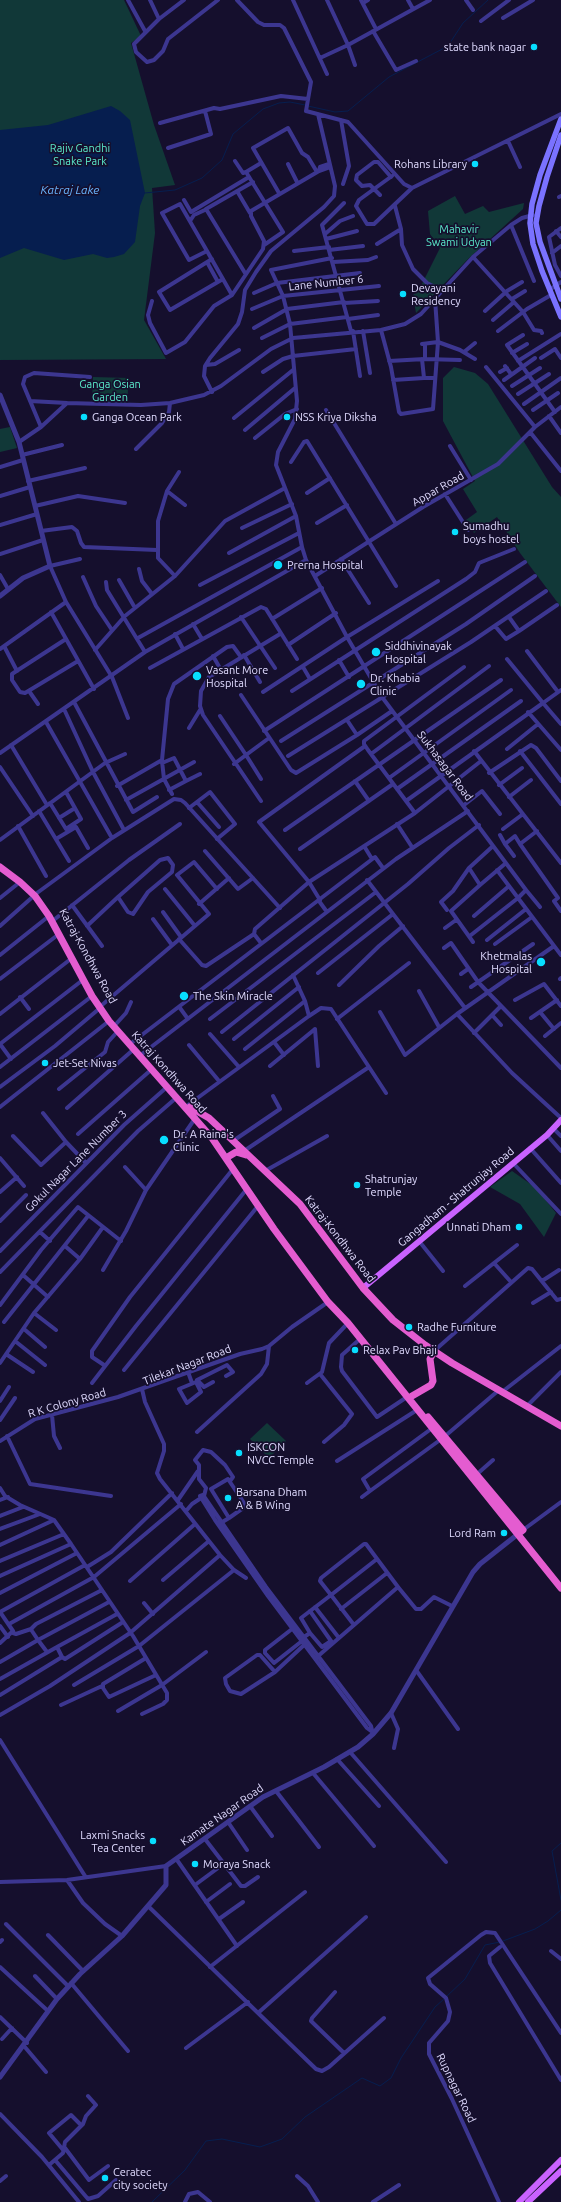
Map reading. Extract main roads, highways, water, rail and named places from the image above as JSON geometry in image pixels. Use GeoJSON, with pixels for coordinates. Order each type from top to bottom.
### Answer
{"type":"FeatureCollection","features":[{"type":"Feature","properties":{"kind":"highway","name":"Katraj-Kondhwa Road"},"geometry":{"type":"LineString","coordinates":[[0,866],[36,895]]}},
{"type":"Feature","properties":{"kind":"highway","name":"Katraj-Kondhwa Road"},"geometry":{"type":"LineString","coordinates":[[0,866],[20,877],[36,895],[52,918],[101,1006],[117,1028],[197,1116],[209,1118],[309,1215],[363,1288],[393,1320],[434,1351],[526,1407],[561,1426]]}},
{"type":"Feature","properties":{"kind":"highway","name":"Katraj Kondhwa Road"},"geometry":{"type":"LineString","coordinates":[[52,918],[92,996],[101,1006],[109,1021],[117,1028]]}},
{"type":"Feature","properties":{"kind":"highway","name":"Katraj Kondhwa Road"},"geometry":{"type":"LineString","coordinates":[[133,1045],[176,1098],[197,1116],[234,1169],[246,1190],[309,1278],[395,1383],[410,1397]]}},
{"type":"Feature","properties":{"kind":"highway"},"geometry":{"type":"LineString","coordinates":[[226,1158],[236,1152],[246,1153]]}},
{"type":"Feature","properties":{"kind":"highway"},"geometry":{"type":"LineString","coordinates":[[410,1397],[431,1385],[433,1380],[430,1359],[434,1351]]}},
{"type":"Feature","properties":{"kind":"highway"},"geometry":{"type":"LineString","coordinates":[[410,1397],[416,1410],[432,1429],[476,1475],[561,1588]]}},
{"type":"Feature","properties":{"kind":"highway"},"geometry":{"type":"LineString","coordinates":[[410,1397],[520,1532]]}},
{"type":"Feature","properties":{"kind":"main road"},"geometry":{"type":"LineString","coordinates":[[561,119],[540,175],[530,215],[533,244],[550,293],[561,317]]}},
{"type":"Feature","properties":{"kind":"main road"},"geometry":{"type":"LineString","coordinates":[[561,135],[547,177],[536,223],[540,242],[561,299]]}},
{"type":"Feature","properties":{"kind":"main road","name":"Gangadham - Shatrunjay Road"},"geometry":{"type":"LineString","coordinates":[[363,1288],[513,1163],[560,1121]]}},
{"type":"Feature","properties":{"kind":"main road"},"geometry":{"type":"LineString","coordinates":[[519,2202],[561,2160]]}},
{"type":"Feature","properties":{"kind":"main road"},"geometry":{"type":"LineString","coordinates":[[528,2202],[561,2171]]}},
{"type":"Feature","properties":{"kind":"water","name":"Katraj Lake"},"geometry":{"type":"Polygon","coordinates":[[[111,106],[120,111],[130,120],[145,193],[140,206],[135,242],[124,254],[107,258],[93,254],[64,260],[24,248],[0,258],[0,130],[48,125],[111,106]]]}},
{"type":"Feature","properties":{"kind":"waterway"},"geometry":{"type":"LineString","coordinates":[[308,106],[335,112],[348,111],[389,77],[448,46],[463,23],[488,0]]}},
{"type":"Feature","properties":{"kind":"waterway"},"geometry":{"type":"LineString","coordinates":[[145,193],[175,190],[202,178],[222,160],[233,134],[263,109],[279,103],[290,102],[305,105]]}},
{"type":"Feature","properties":{"kind":"waterway"},"geometry":{"type":"LineString","coordinates":[[561,1843],[552,1851],[561,1900]]}},
{"type":"Feature","properties":{"kind":"waterway"},"geometry":{"type":"LineString","coordinates":[[503,1941],[535,1929],[548,1921],[561,1910]]}},
{"type":"Feature","properties":{"kind":"waterway"},"geometry":{"type":"LineString","coordinates":[[446,1997],[465,1979],[485,1945],[500,1942]]}},
{"type":"Feature","properties":{"kind":"waterway"},"geometry":{"type":"LineString","coordinates":[[152,2202],[185,2170],[206,2141],[222,2139],[260,2147],[282,2139],[305,2117],[362,2078],[380,2086],[391,2078],[401,2058],[435,2007],[444,1999]]}},
{"type":"Feature","properties":{"kind":"place","name":"state bank nagar"},"geometry":{"type":"Point","coordinates":[534,47]}},
{"type":"Feature","properties":{"kind":"place","name":"Rohans Library"},"geometry":{"type":"Point","coordinates":[475,164]}},
{"type":"Feature","properties":{"kind":"place","name":"Devayani Residency"},"geometry":{"type":"Point","coordinates":[403,294]}},
{"type":"Feature","properties":{"kind":"place","name":"Ganga Ocean Park"},"geometry":{"type":"Point","coordinates":[84,417]}},
{"type":"Feature","properties":{"kind":"place","name":"NSS Kriya Diksha"},"geometry":{"type":"Point","coordinates":[287,417]}},
{"type":"Feature","properties":{"kind":"place","name":"Sumadhu boys hostel"},"geometry":{"type":"Point","coordinates":[455,532]}},
{"type":"Feature","properties":{"kind":"place","name":"Prerna Hospital"},"geometry":{"type":"Point","coordinates":[278,565]}},
{"type":"Feature","properties":{"kind":"place","name":"Siddhivinayak Hospital"},"geometry":{"type":"Point","coordinates":[376,652]}},
{"type":"Feature","properties":{"kind":"place","name":"Vasant More Hospital"},"geometry":{"type":"Point","coordinates":[197,676]}},
{"type":"Feature","properties":{"kind":"place","name":"Dr. Khabia Clinic"},"geometry":{"type":"Point","coordinates":[361,684]}},
{"type":"Feature","properties":{"kind":"place","name":"Khetmalas Hospital"},"geometry":{"type":"Point","coordinates":[541,962]}},
{"type":"Feature","properties":{"kind":"place","name":"The Skin Miracle"},"geometry":{"type":"Point","coordinates":[184,996]}},
{"type":"Feature","properties":{"kind":"place","name":"Jet-Set Nivas"},"geometry":{"type":"Point","coordinates":[45,1063]}},
{"type":"Feature","properties":{"kind":"place","name":"Dr. A Raina's Clinic"},"geometry":{"type":"Point","coordinates":[164,1140]}},
{"type":"Feature","properties":{"kind":"place","name":"Shatrunjay Temple"},"geometry":{"type":"Point","coordinates":[357,1185]}},
{"type":"Feature","properties":{"kind":"place","name":"Unnati Dham"},"geometry":{"type":"Point","coordinates":[519,1227]}},
{"type":"Feature","properties":{"kind":"place","name":"Radhe Furniture"},"geometry":{"type":"Point","coordinates":[409,1327]}},
{"type":"Feature","properties":{"kind":"place","name":"Relax Pav Bhaji"},"geometry":{"type":"Point","coordinates":[355,1350]}},
{"type":"Feature","properties":{"kind":"place","name":"ISKCON NVCC Temple"},"geometry":{"type":"Point","coordinates":[239,1453]}},
{"type":"Feature","properties":{"kind":"place","name":"Barsana Dham A & B Wing"},"geometry":{"type":"Point","coordinates":[228,1498]}},
{"type":"Feature","properties":{"kind":"place","name":"Lord Ram"},"geometry":{"type":"Point","coordinates":[504,1533]}},
{"type":"Feature","properties":{"kind":"place","name":"Laxmi Snacks Tea Center"},"geometry":{"type":"Point","coordinates":[153,1841]}},
{"type":"Feature","properties":{"kind":"place","name":"Moraya Snack"},"geometry":{"type":"Point","coordinates":[195,1864]}},
{"type":"Feature","properties":{"kind":"place","name":"Ceratec city society"},"geometry":{"type":"Point","coordinates":[105,2178]}},
{"type":"Feature","properties":{"kind":"park label","name":"Rajiv Gandhi Snake Park"},"geometry":{"type":"Point","coordinates":[80,154]}},
{"type":"Feature","properties":{"kind":"park label","name":"Mahavir Swami Udyan"},"geometry":{"type":"Point","coordinates":[459,235]}},
{"type":"Feature","properties":{"kind":"park label","name":"Ganga Osian Garden"},"geometry":{"type":"Point","coordinates":[110,390]}}]}
